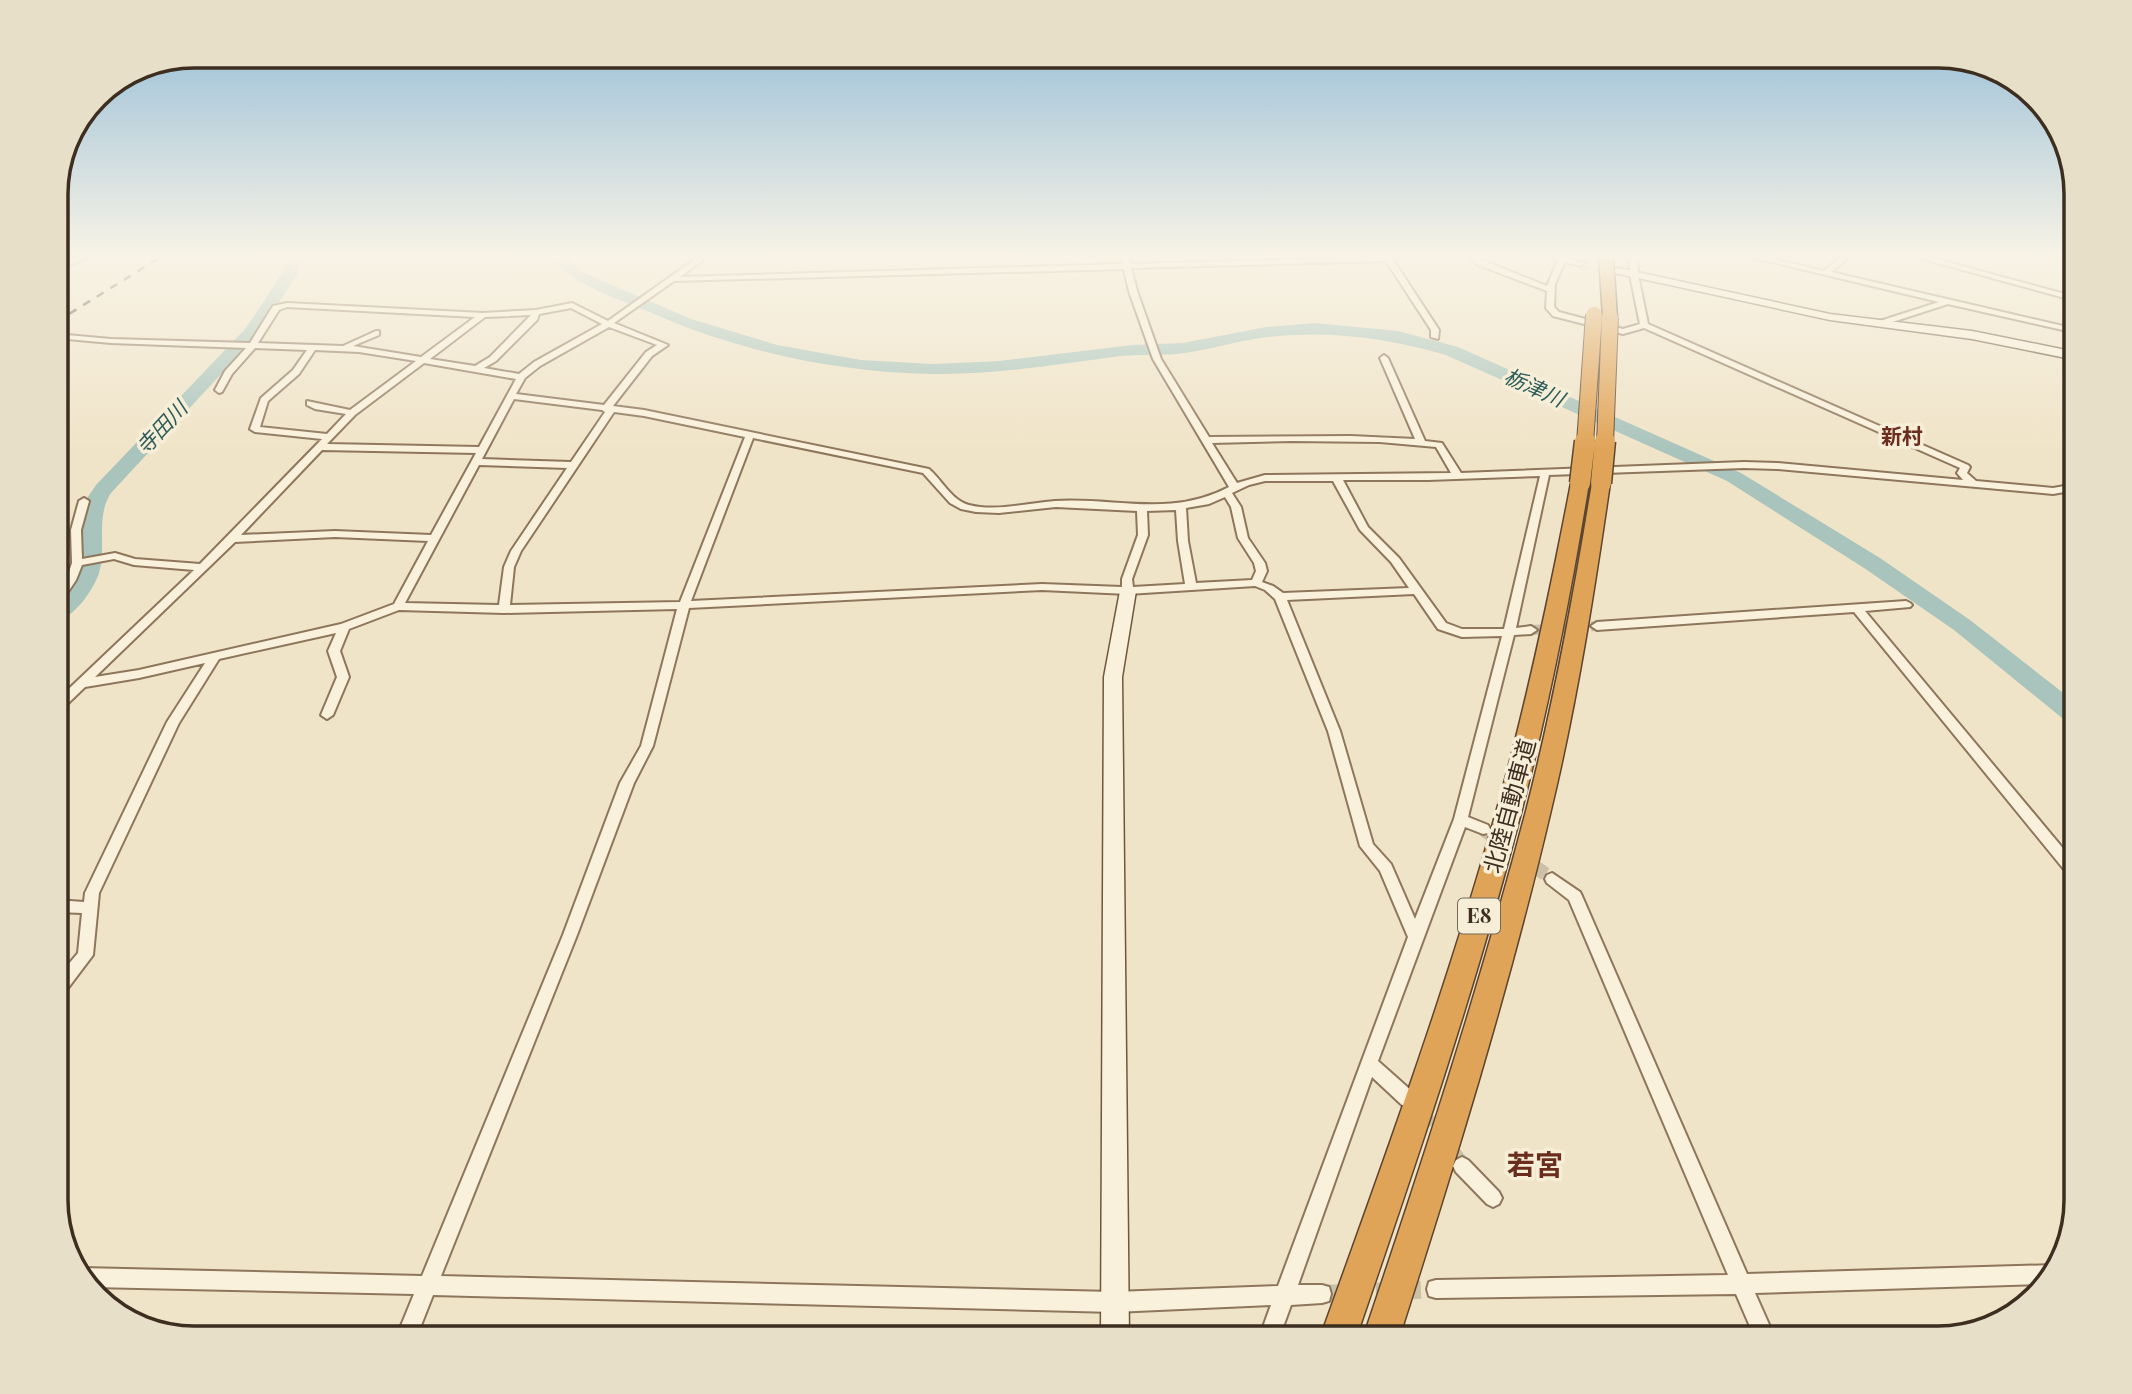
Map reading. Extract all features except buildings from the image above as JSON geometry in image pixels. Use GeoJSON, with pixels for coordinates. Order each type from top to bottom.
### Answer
{"type":"FeatureCollection","features":[{"type":"Feature","properties":{"kind":"highway","name":"北陸自動車道"},"geometry":{"type":"LineString","coordinates":[[1342,1326],[1444,1030],[1496,863],[1591,483],[1608,402],[1599,320]]}},
{"type":"Feature","properties":{"kind":"highway","name":"北陸自動車道"},"geometry":{"type":"LineString","coordinates":[[1385,1326],[1480,1030],[1523,876],[1574,652],[1591,483]]}},
{"type":"Feature","properties":{"kind":"street"},"geometry":{"type":"LineString","coordinates":[[219,390],[228,373],[252,346],[268,320]]}},
{"type":"Feature","properties":{"kind":"street"},"geometry":{"type":"LineString","coordinates":[[69,697],[232,539],[352,412],[420,359],[477,320]]}},
{"type":"Feature","properties":{"kind":"street"},"geometry":{"type":"LineString","coordinates":[[475,370],[502,351],[532,320]]}},
{"type":"Feature","properties":{"kind":"street"},"geometry":{"type":"LineString","coordinates":[[504,609],[509,567],[516,551],[609,409],[649,354],[664,345],[601,320]]}},
{"type":"Feature","properties":{"kind":"street"},"geometry":{"type":"LineString","coordinates":[[398,607],[522,377],[537,365],[614,320]]}},
{"type":"Feature","properties":{"kind":"street"},"geometry":{"type":"LineString","coordinates":[[1143,320],[1157,359],[1204,440],[1235,502],[1243,538],[1261,565],[1262,572],[1256,583]]}},
{"type":"Feature","properties":{"kind":"street"},"geometry":{"type":"LineString","coordinates":[[1429,320],[1436,330],[1435,337]]}},
{"type":"Feature","properties":{"kind":"street"},"geometry":{"type":"LineString","coordinates":[[1579,320],[1623,332],[1644,325],[1965,467],[1962,473],[1974,485]]}},
{"type":"Feature","properties":{"kind":"street"},"geometry":{"type":"LineString","coordinates":[[1643,320],[1644,325]]}},
{"type":"Feature","properties":{"kind":"street"},"geometry":{"type":"LineString","coordinates":[[1864,320],[1972,335],[2064,354]]}},
{"type":"Feature","properties":{"kind":"street"},"geometry":{"type":"LineString","coordinates":[[1883,323],[1892,320]]}},
{"type":"Feature","properties":{"kind":"street"},"geometry":{"type":"LineString","coordinates":[[2027,320],[2064,328]]}},
{"type":"Feature","properties":{"kind":"street"},"geometry":{"type":"LineString","coordinates":[[340,348],[376,333]]}},
{"type":"Feature","properties":{"kind":"street"},"geometry":{"type":"LineString","coordinates":[[69,339],[340,348],[522,377]]}},
{"type":"Feature","properties":{"kind":"street"},"geometry":{"type":"LineString","coordinates":[[313,347],[287,382],[264,400],[255,429],[329,437]]}},
{"type":"Feature","properties":{"kind":"street"},"geometry":{"type":"LineString","coordinates":[[1384,358],[1421,442]]}},
{"type":"Feature","properties":{"kind":"street"},"geometry":{"type":"LineString","coordinates":[[512,396],[644,413],[926,471],[955,502],[964,507],[1012,510],[1057,504],[1142,510],[1181,506],[1215,500],[1247,480],[1265,478],[1458,476],[1744,465],[2053,491],[2064,489]]}},
{"type":"Feature","properties":{"kind":"street"},"geometry":{"type":"LineString","coordinates":[[310,403],[315,407],[352,412]]}},
{"type":"Feature","properties":{"kind":"street"},"geometry":{"type":"LineString","coordinates":[[411,1326],[570,935],[626,783],[647,744],[684,605],[750,435]]}},
{"type":"Feature","properties":{"kind":"street"},"geometry":{"type":"LineString","coordinates":[[1204,440],[1331,438],[1421,442],[1439,445],[1458,476]]}},
{"type":"Feature","properties":{"kind":"street"},"geometry":{"type":"LineString","coordinates":[[319,447],[482,450]]}},
{"type":"Feature","properties":{"kind":"street"},"geometry":{"type":"LineString","coordinates":[[475,462],[574,465]]}},
{"type":"Feature","properties":{"kind":"street"},"geometry":{"type":"LineString","coordinates":[[1274,1326],[1415,937],[1461,819],[1509,631],[1545,473]]}},
{"type":"Feature","properties":{"kind":"street"},"geometry":{"type":"LineString","coordinates":[[1337,479],[1364,528],[1395,560],[1442,626],[1451,632],[1531,629]]}},
{"type":"Feature","properties":{"kind":"street"},"geometry":{"type":"LineString","coordinates":[[69,583],[77,564],[76,530],[84,501]]}},
{"type":"Feature","properties":{"kind":"street"},"geometry":{"type":"LineString","coordinates":[[1181,506],[1182,541],[1191,585]]}},
{"type":"Feature","properties":{"kind":"street"},"geometry":{"type":"LineString","coordinates":[[1115,1326],[1113,677],[1128,591],[1127,579],[1143,535],[1142,510]]}},
{"type":"Feature","properties":{"kind":"street"},"geometry":{"type":"LineString","coordinates":[[232,539],[335,534],[434,538]]}},
{"type":"Feature","properties":{"kind":"street"},"geometry":{"type":"LineString","coordinates":[[77,564],[115,556],[134,562],[201,567]]}},
{"type":"Feature","properties":{"kind":"street"},"geometry":{"type":"LineString","coordinates":[[86,683],[139,674],[344,627],[398,607],[504,609],[684,605],[1042,587],[1128,591],[1256,583],[1269,587],[1280,597],[1334,731],[1367,846],[1386,868],[1415,937]]}},
{"type":"Feature","properties":{"kind":"street"},"geometry":{"type":"LineString","coordinates":[[1280,597],[1416,591]]}},
{"type":"Feature","properties":{"kind":"street"},"geometry":{"type":"LineString","coordinates":[[1597,626],[1906,605]]}},
{"type":"Feature","properties":{"kind":"street"},"geometry":{"type":"LineString","coordinates":[[1857,609],[2064,859]]}},
{"type":"Feature","properties":{"kind":"street"},"geometry":{"type":"LineString","coordinates":[[327,715],[343,677],[334,651],[344,627]]}},
{"type":"Feature","properties":{"kind":"street"},"geometry":{"type":"LineString","coordinates":[[69,974],[85,954],[92,893],[173,722],[215,657]]}},
{"type":"Feature","properties":{"kind":"street"},"geometry":{"type":"LineString","coordinates":[[1461,819],[1483,829]]}},
{"type":"Feature","properties":{"kind":"street"},"geometry":{"type":"LineString","coordinates":[[1552,879],[1575,896],[1760,1326]]}},
{"type":"Feature","properties":{"kind":"street"},"geometry":{"type":"LineString","coordinates":[[69,907],[90,908]]}},
{"type":"Feature","properties":{"kind":"street"},"geometry":{"type":"LineString","coordinates":[[1369,1063],[1408,1099]]}},
{"type":"Feature","properties":{"kind":"street"},"geometry":{"type":"LineString","coordinates":[[1462,1166],[1493,1198]]}},
{"type":"Feature","properties":{"kind":"street"},"geometry":{"type":"LineString","coordinates":[[1436,1289],[1742,1284],[2040,1274]]}},
{"type":"Feature","properties":{"kind":"street"},"geometry":{"type":"LineString","coordinates":[[95,1277],[1114,1302],[1322,1294]]}},
{"type":"Feature","properties":{"kind":"waterway","name":"寺田川"},"geometry":{"type":"LineString","coordinates":[[69,603],[88,573],[93,504],[103,489],[252,331],[259,320]]}},
{"type":"Feature","properties":{"kind":"waterway","name":"栃津川"},"geometry":{"type":"LineString","coordinates":[[681,320],[773,349],[817,359],[861,365],[933,369],[999,366],[1132,350],[1183,348],[1266,332],[1315,328],[1398,336],[1452,351],[1734,477],[1872,563],[1962,625],[2064,706]]}},
{"type":"Feature","properties":{"kind":"tunnel"},"geometry":{"type":"LineString","coordinates":[[1531,630],[1597,626]]}},
{"type":"Feature","properties":{"kind":"tunnel"},"geometry":{"type":"LineString","coordinates":[[1483,829],[1552,879]]}},
{"type":"Feature","properties":{"kind":"tunnel"},"geometry":{"type":"LineString","coordinates":[[1419,1112],[1462,1166]]}},
{"type":"Feature","properties":{"kind":"tunnel"},"geometry":{"type":"LineString","coordinates":[[1322,1294],[1436,1289]]}},
{"type":"Feature","properties":{"kind":"district","name":"新村"},"geometry":{"type":"Point","coordinates":[1902,437]}},
{"type":"Feature","properties":{"kind":"district","name":"若宮"},"geometry":{"type":"Point","coordinates":[1535,1165]}}]}
